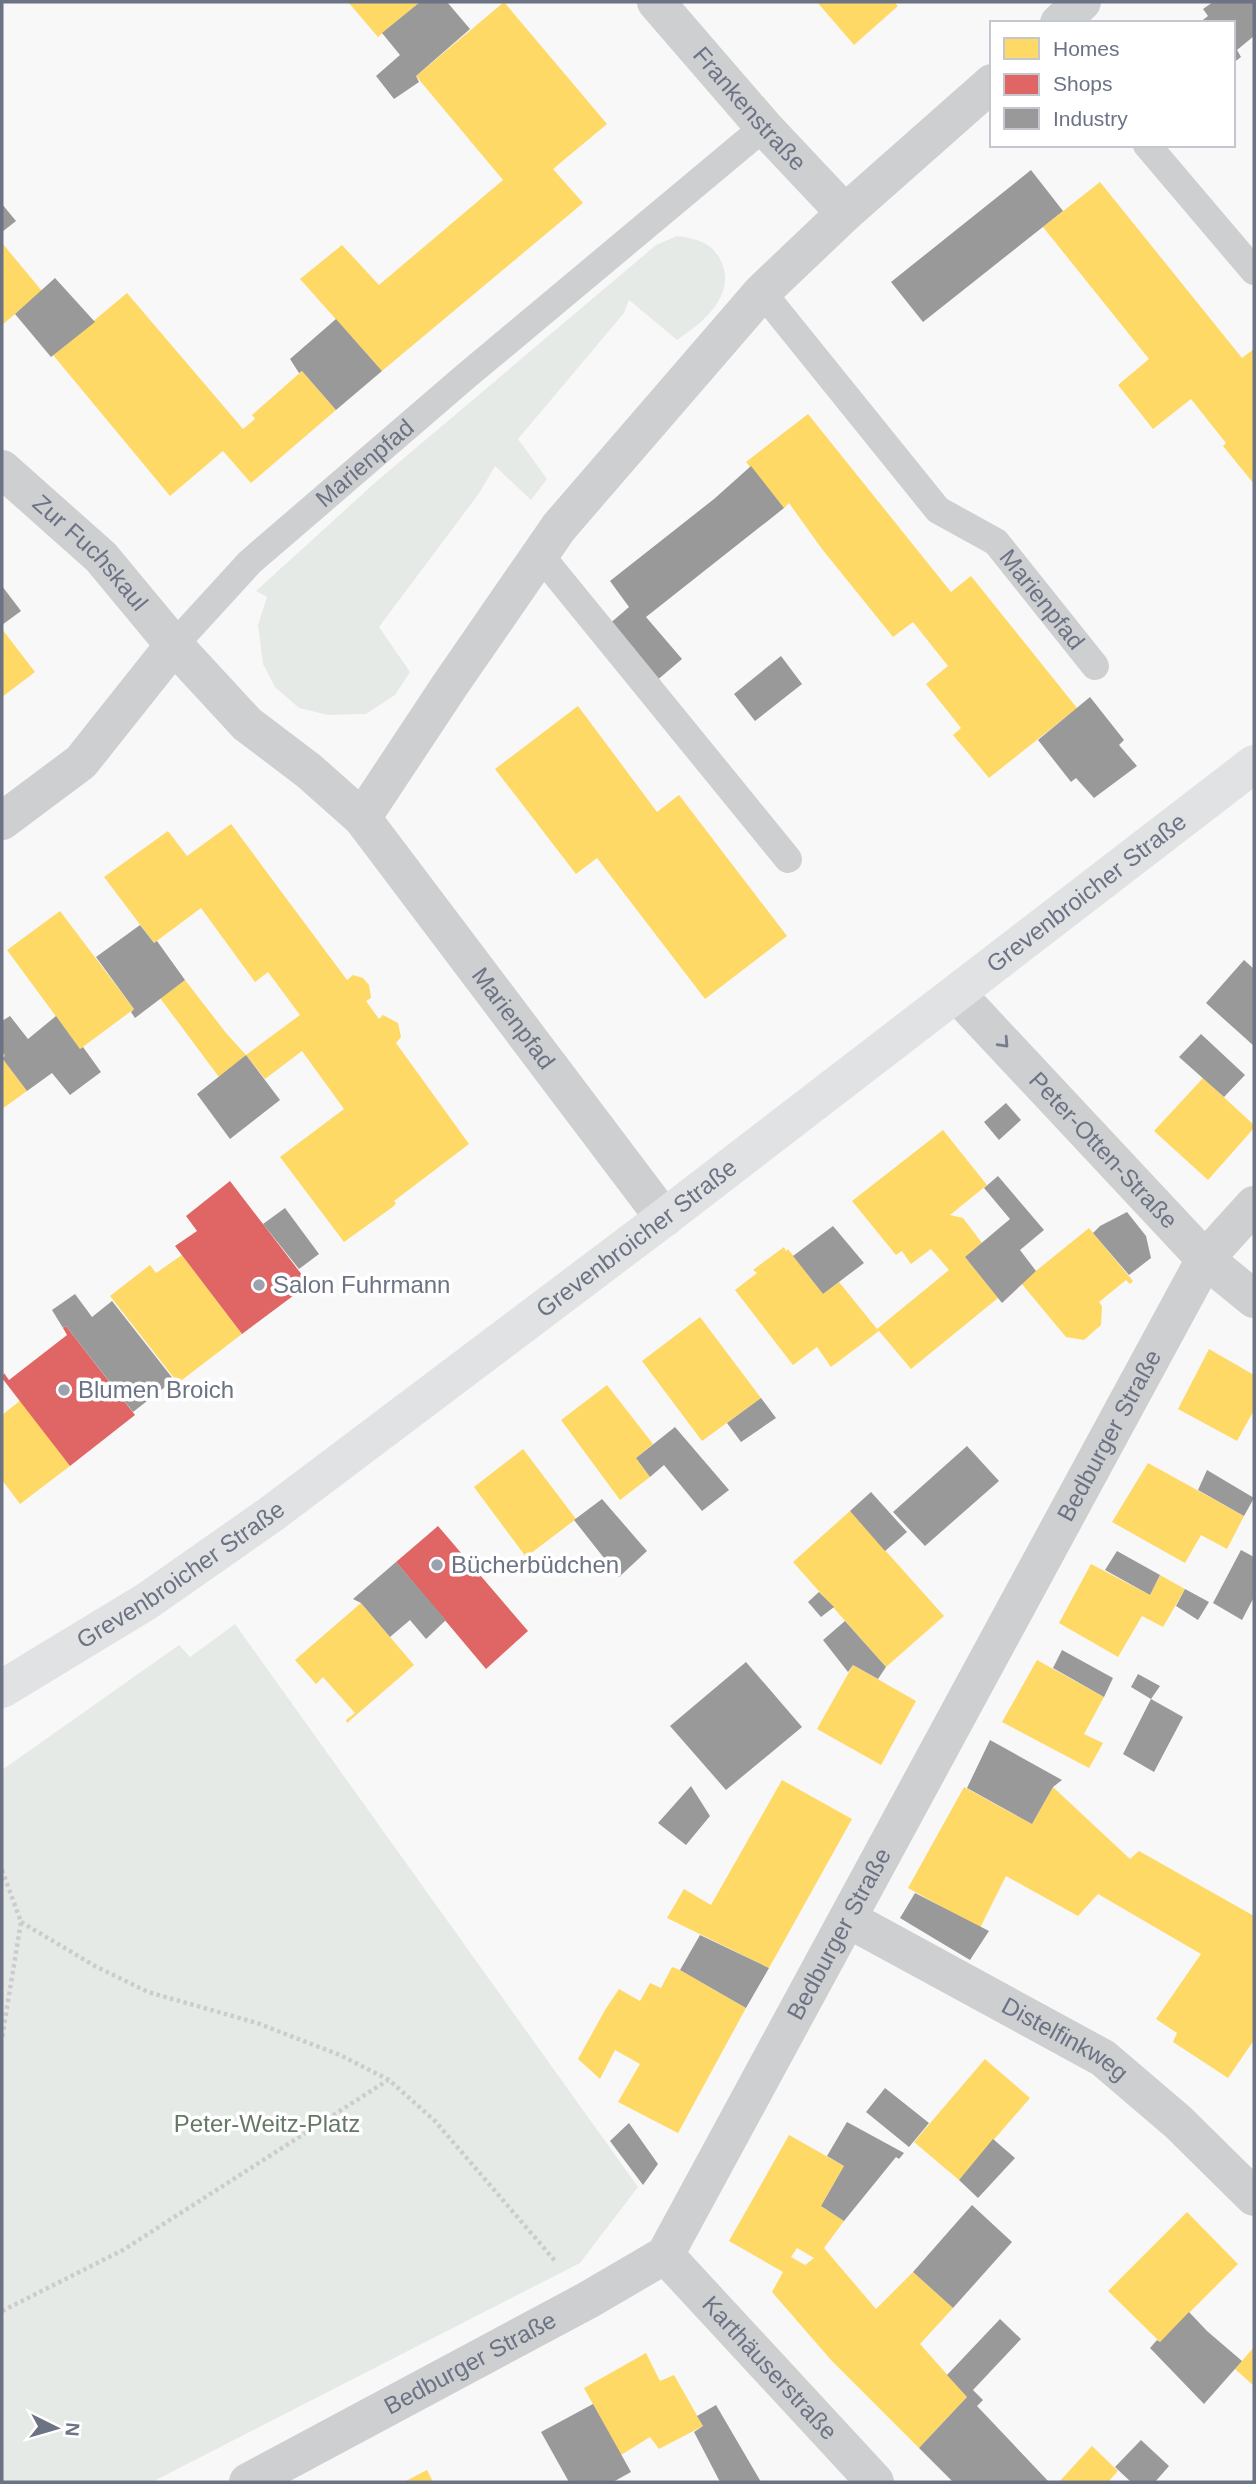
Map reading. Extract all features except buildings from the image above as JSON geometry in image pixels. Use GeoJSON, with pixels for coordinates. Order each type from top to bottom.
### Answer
{"type":"FeatureCollection","features":[{"type":"Feature","properties":{"kind":"main road","name":"Grevenbroicher Straße"},"geometry":{"type":"LineString","coordinates":[[2,1689],[147,1601],[270,1515],[664,1218],[1254,764]]}},
{"type":"Feature","properties":{"kind":"street","name":"Frankenstraße"},"geometry":{"type":"LineString","coordinates":[[656,2],[764,127],[845,213]]}},
{"type":"Feature","properties":{"kind":"street"},"geometry":{"type":"LineString","coordinates":[[1061,21],[1082,2]]}},
{"type":"Feature","properties":{"kind":"street"},"geometry":{"type":"LineString","coordinates":[[362,818],[559,527],[762,292],[845,213],[990,85]]}},
{"type":"Feature","properties":{"kind":"street","name":"Zur Fuchskaul"},"geometry":{"type":"LineString","coordinates":[[2,469],[102,557],[174,645]]}},
{"type":"Feature","properties":{"kind":"street"},"geometry":{"type":"LineString","coordinates":[[2,821],[80,762],[174,645]]}},
{"type":"Feature","properties":{"kind":"street","name":"Marienpfad"},"geometry":{"type":"LineString","coordinates":[[174,645],[247,723],[309,771],[362,818],[664,1218]]}},
{"type":"Feature","properties":{"kind":"street","name":"Peter-Otten-Straße"},"geometry":{"type":"LineString","coordinates":[[957,994],[1205,1259],[1254,1299]]}},
{"type":"Feature","properties":{"kind":"street","name":"Bedburger Straße"},"geometry":{"type":"LineString","coordinates":[[248,2482],[588,2300],[665,2255],[1205,1259],[1254,1205]]}},
{"type":"Feature","properties":{"kind":"street","name":"Distelfinkweg"},"geometry":{"type":"LineString","coordinates":[[848,1919],[1103,2057],[1178,2122],[1254,2197]]}},
{"type":"Feature","properties":{"kind":"street","name":"Karthäuserstraße"},"geometry":{"type":"LineString","coordinates":[[665,2255],[875,2482]]}},
{"type":"Feature","properties":{"kind":"lane","name":"Marienpfad"},"geometry":{"type":"LineString","coordinates":[[174,645],[250,562],[466,376],[764,127]]}},
{"type":"Feature","properties":{"kind":"lane"},"geometry":{"type":"LineString","coordinates":[[1149,147],[1254,271]]}},
{"type":"Feature","properties":{"kind":"lane","name":"Marienpfad"},"geometry":{"type":"LineString","coordinates":[[762,292],[938,510],[996,542],[1095,666]]}},
{"type":"Feature","properties":{"kind":"lane"},"geometry":{"type":"LineString","coordinates":[[541,556],[788,859]]}},
{"type":"Feature","properties":{"kind":"path"},"geometry":{"type":"LineString","coordinates":[[2,1870],[21,1922],[2,2038]]}},
{"type":"Feature","properties":{"kind":"path"},"geometry":{"type":"LineString","coordinates":[[21,1922],[95,1966],[148,1992],[257,2023],[340,2054],[389,2080],[435,2121],[588,2300]]}},
{"type":"Feature","properties":{"kind":"path"},"geometry":{"type":"LineString","coordinates":[[2,2311],[123,2250],[389,2080]]}},
{"type":"Feature","properties":{"kind":"green space"},"geometry":{"type":"Polygon","coordinates":[[[677,236],[703,243],[713,249],[721,261],[725,285],[715,307],[677,340],[629,300],[624,313],[518,439],[547,479],[531,500],[495,466],[480,492],[379,627],[410,672],[395,695],[366,714],[328,715],[299,708],[275,687],[263,664],[258,625],[267,597],[256,591],[378,480],[656,245],[677,236]]]}},
{"type":"Feature","properties":{"kind":"green space","name":"Peter-Weitz-Platz"},"geometry":{"type":"Polygon","coordinates":[[[235,1624],[638,2187],[580,2263],[152,2482],[2,2482],[2,1770],[179,1645],[190,1657],[235,1624]]]}},
{"type":"Feature","properties":{"kind":"place","name":"Salon Fuhrmann"},"geometry":{"type":"Point","coordinates":[259,1285]}},
{"type":"Feature","properties":{"kind":"place","name":"Blumen Broich"},"geometry":{"type":"Point","coordinates":[64,1390]}},
{"type":"Feature","properties":{"kind":"place","name":"Bücherbüdchen"},"geometry":{"type":"Point","coordinates":[437,1565]}}]}
